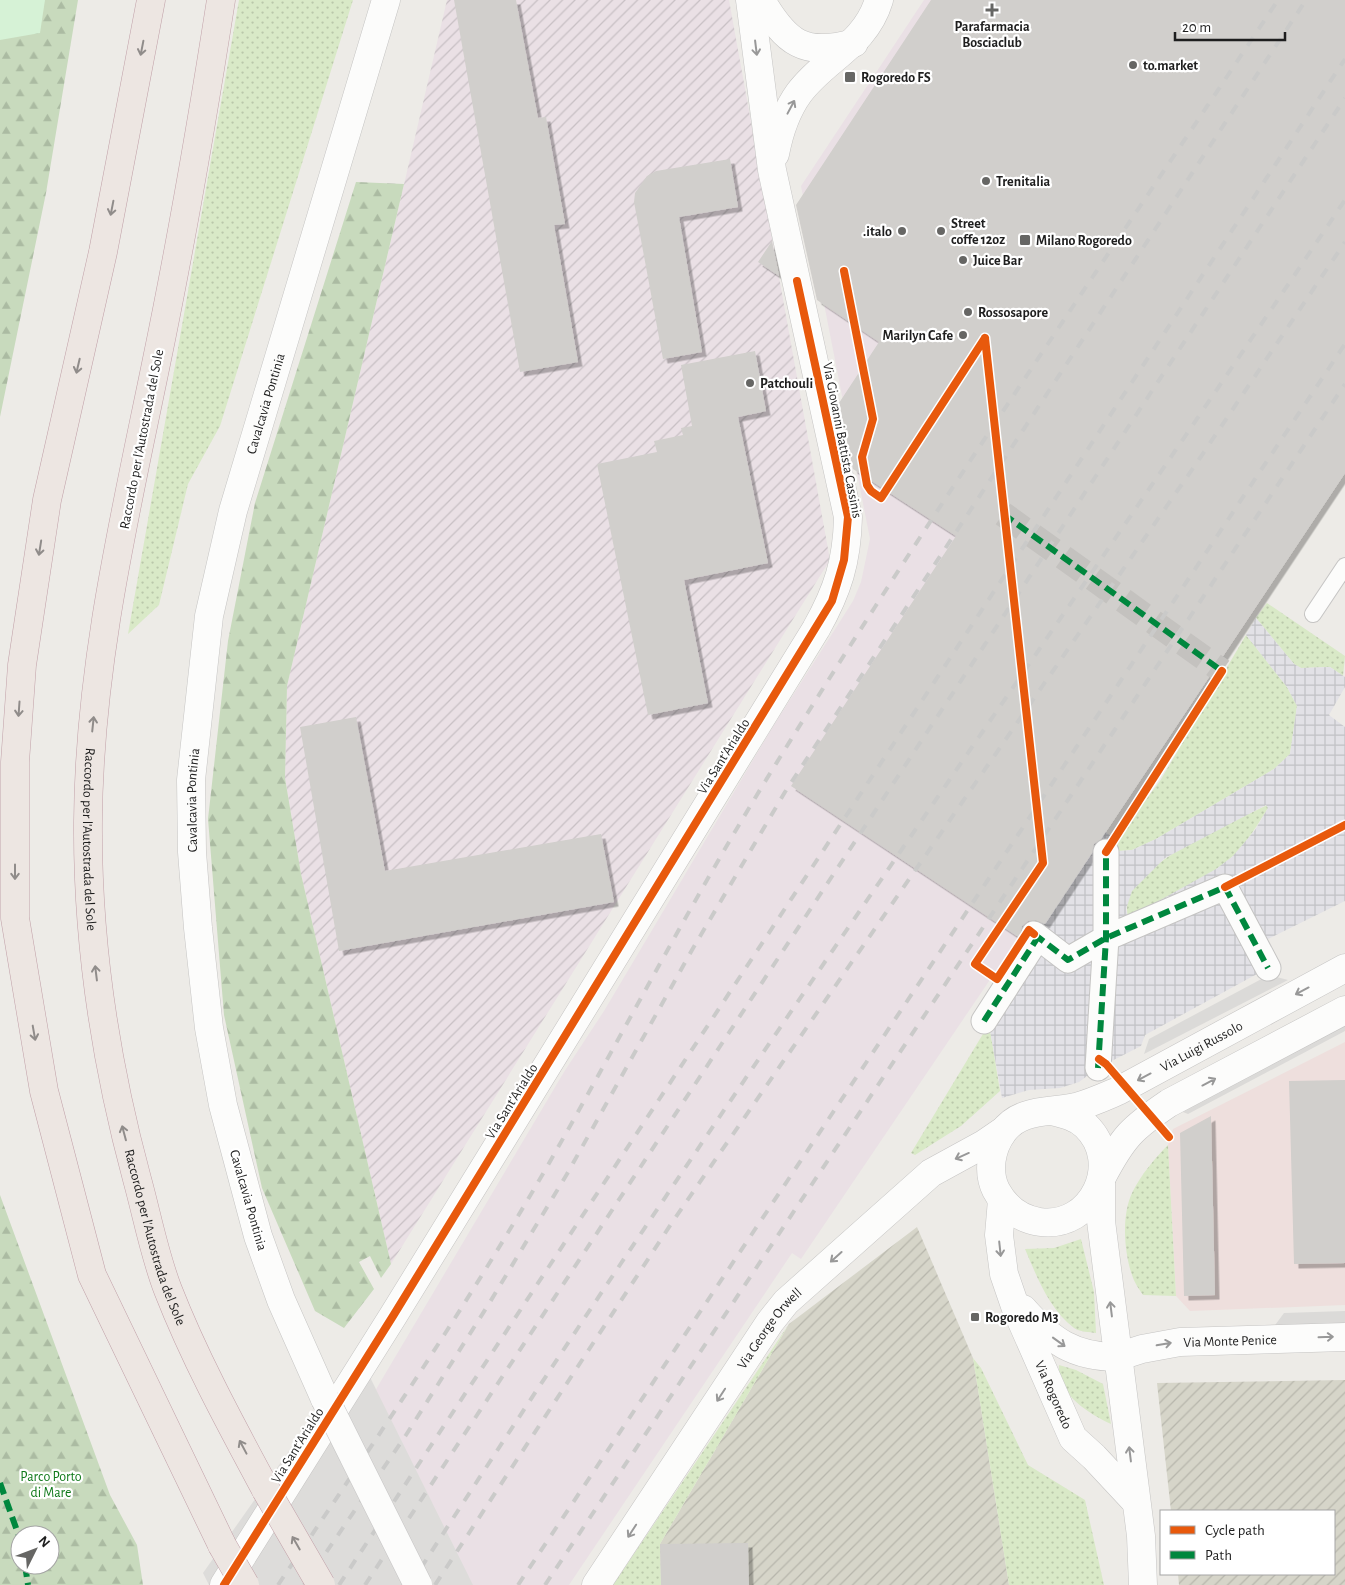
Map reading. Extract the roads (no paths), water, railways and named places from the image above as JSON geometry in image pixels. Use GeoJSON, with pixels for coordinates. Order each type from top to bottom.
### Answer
{"type":"FeatureCollection","features":[{"type":"Feature","properties":{"kind":"highway"},"geometry":{"type":"LineString","coordinates":[[151,0],[104,252],[48,500],[22,665],[15,762],[15,918],[44,1091],[92,1275],[222,1545],[245,1585]]}},
{"type":"Feature","properties":{"kind":"highway","name":"Raccordo per l'Autostrada del Sole"},"geometry":{"type":"LineString","coordinates":[[222,0],[172,282],[123,526],[99,666],[89,798],[89,892],[95,972],[106,1048],[121,1122],[167,1287],[212,1388],[266,1490],[321,1585]]}},
{"type":"Feature","properties":{"kind":"street","name":"Cavalcavia Pontinia"},"geometry":{"type":"LineString","coordinates":[[386,0],[233,511],[209,616],[191,780],[192,852],[208,1028],[223,1104],[258,1236],[281,1300],[325,1398],[418,1585]]}},
{"type":"Feature","properties":{"kind":"street","name":"Via Giovanni Battista Cassinis"},"geometry":{"type":"LineString","coordinates":[[750,0],[772,170],[848,517],[847,538],[840,580],[832,601],[816,629]]}},
{"type":"Feature","properties":{"kind":"street"},"geometry":{"type":"LineString","coordinates":[[761,0],[773,21],[788,38],[820,49],[832,49],[854,43]]}},
{"type":"Feature","properties":{"kind":"street","name":"Via Giovanni Battista Cassinis"},"geometry":{"type":"LineString","coordinates":[[772,170],[784,121],[799,92],[854,43],[872,17],[879,0]]}},
{"type":"Feature","properties":{"kind":"street","name":"Via Sant'Arialdo"},"geometry":{"type":"LineString","coordinates":[[224,1585],[394,1316],[816,629]]}},
{"type":"Feature","properties":{"kind":"street"},"geometry":{"type":"LineString","coordinates":[[1098,1068],[1106,938],[1106,852]]}},
{"type":"Feature","properties":{"kind":"street"},"geometry":{"type":"LineString","coordinates":[[984,1021],[1036,935],[1068,960],[1106,938],[1225,887],[1268,968]]}},
{"type":"Feature","properties":{"kind":"street","name":"Via Luigi Russolo"},"geometry":{"type":"LineString","coordinates":[[1052,1111],[1095,1102],[1118,1091],[1345,968]]}},
{"type":"Feature","properties":{"kind":"street"},"geometry":{"type":"LineString","coordinates":[[1143,1585],[1141,1536],[1101,1222],[1102,1179],[1103,1159],[1097,1141],[1086,1126],[1070,1116],[1052,1111],[1034,1112],[1017,1119],[1003,1131],[994,1147],[991,1166],[994,1184],[1002,1200],[1015,1213],[1032,1221],[1050,1223],[1069,1219],[1084,1209],[1096,1195],[1102,1179],[1123,1140],[1145,1119],[1169,1103],[1345,1010]]}},
{"type":"Feature","properties":{"kind":"street","name":"Via George Orwell"},"geometry":{"type":"LineString","coordinates":[[596,1585],[770,1322],[786,1302],[931,1173],[984,1144],[1003,1131]]}},
{"type":"Feature","properties":{"kind":"street","name":"Via Rogoredo"},"geometry":{"type":"LineString","coordinates":[[1002,1200],[999,1243],[1004,1274],[1011,1296],[1072,1438],[1094,1457],[1136,1502]]}},
{"type":"Feature","properties":{"kind":"street","name":"Via Rogoredo"},"geometry":{"type":"LineString","coordinates":[[1011,1296],[1045,1332],[1065,1346],[1100,1358],[1117,1357]]}},
{"type":"Feature","properties":{"kind":"street","name":"Via Monte Penice"},"geometry":{"type":"LineString","coordinates":[[1117,1357],[1142,1349],[1180,1342],[1345,1337]]}},
{"type":"Feature","properties":{"kind":"lane"},"geometry":{"type":"LineString","coordinates":[[1312,614],[1345,566]]}},
{"type":"Feature","properties":{"kind":"tunnel"},"geometry":{"type":"LineString","coordinates":[[1003,514],[1222,671]]}},
{"type":"Feature","properties":{"kind":"railway"},"geometry":{"type":"LineString","coordinates":[[278,1585],[417,1377],[484,1272],[548,1165],[710,875],[766,780],[828,681],[954,485],[1278,0]]}},
{"type":"Feature","properties":{"kind":"railway"},"geometry":{"type":"LineString","coordinates":[[304,1585],[406,1435],[490,1302],[567,1174],[692,950],[785,792],[1306,0]]}},
{"type":"Feature","properties":{"kind":"railway"},"geometry":{"type":"LineString","coordinates":[[339,1585],[1345,59]]}},
{"type":"Feature","properties":{"kind":"railway"},"geometry":{"type":"LineString","coordinates":[[365,1585],[1345,98]]}},
{"type":"Feature","properties":{"kind":"railway"},"geometry":{"type":"LineString","coordinates":[[410,1585],[639,1236],[756,1062],[1345,200]]}},
{"type":"Feature","properties":{"kind":"railway"},"geometry":{"type":"LineString","coordinates":[[435,1585],[673,1221],[1200,458],[1345,242]]}},
{"type":"Feature","properties":{"kind":"railway"},"geometry":{"type":"LineString","coordinates":[[518,1585],[1345,344]]}},
{"type":"Feature","properties":{"kind":"railway"},"geometry":{"type":"LineString","coordinates":[[545,1585],[1345,384]]}},
{"type":"Feature","properties":{"kind":"place","name":"Parafarmacia Bosciaclub"},"geometry":{"type":"Point","coordinates":[992,10]}},
{"type":"Feature","properties":{"kind":"place","name":"to.market"},"geometry":{"type":"Point","coordinates":[1133,65]}},
{"type":"Feature","properties":{"kind":"place","name":"Rogoredo FS"},"geometry":{"type":"Point","coordinates":[850,77]}},
{"type":"Feature","properties":{"kind":"place","name":"Trenitalia"},"geometry":{"type":"Point","coordinates":[986,181]}},
{"type":"Feature","properties":{"kind":"place","name":".italo"},"geometry":{"type":"Point","coordinates":[902,231]}},
{"type":"Feature","properties":{"kind":"place","name":"Street coffe 12oz"},"geometry":{"type":"Point","coordinates":[941,231]}},
{"type":"Feature","properties":{"kind":"place","name":"Milano Rogoredo"},"geometry":{"type":"Point","coordinates":[1025,240]}},
{"type":"Feature","properties":{"kind":"place","name":"Juice Bar"},"geometry":{"type":"Point","coordinates":[963,260]}},
{"type":"Feature","properties":{"kind":"place","name":"Rossosapore"},"geometry":{"type":"Point","coordinates":[968,312]}},
{"type":"Feature","properties":{"kind":"place","name":"Marilyn Cafe"},"geometry":{"type":"Point","coordinates":[963,335]}},
{"type":"Feature","properties":{"kind":"place","name":"Patchouli"},"geometry":{"type":"Point","coordinates":[750,383]}},
{"type":"Feature","properties":{"kind":"place","name":"Rogoredo M3"},"geometry":{"type":"Point","coordinates":[975,1317]}},
{"type":"Feature","properties":{"kind":"park label","name":"Parco Porto di Mare"},"geometry":{"type":"Point","coordinates":[51,1484]}}]}
